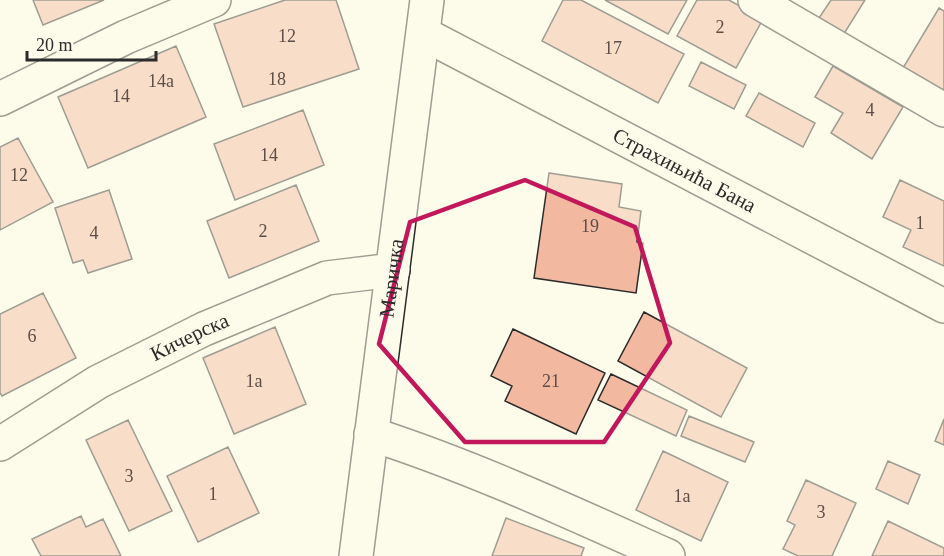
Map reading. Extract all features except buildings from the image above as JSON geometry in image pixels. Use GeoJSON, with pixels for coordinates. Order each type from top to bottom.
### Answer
{"type":"FeatureCollection","features":[{"type":"Feature","properties":{"kind":"street"},"geometry":{"type":"LineString","coordinates":[[0,99],[126,37],[214,0]]}},
{"type":"Feature","properties":{"kind":"street","name":"Маричка"},"geometry":{"type":"LineString","coordinates":[[356,556],[427,0]]}},
{"type":"Feature","properties":{"kind":"street"},"geometry":{"type":"LineString","coordinates":[[755,0],[944,110]]}},
{"type":"Feature","properties":{"kind":"street","name":"Страхињића Бана"},"geometry":{"type":"LineString","coordinates":[[424,34],[944,306]]}},
{"type":"Feature","properties":{"kind":"street","name":"Кичерска"},"geometry":{"type":"LineString","coordinates":[[0,444],[98,382],[204,329],[327,278],[393,270]]}},
{"type":"Feature","properties":{"kind":"street"},"geometry":{"type":"LineString","coordinates":[[371,434],[412,447],[525,492],[668,556]]}},
{"type":"Feature","properties":{"kind":"highlighted area"},"geometry":{"type":"Polygon","coordinates":[[[525,180],[635,227],[670,343],[604,442],[465,442],[379,344],[410,222],[525,180]]]}}]}
